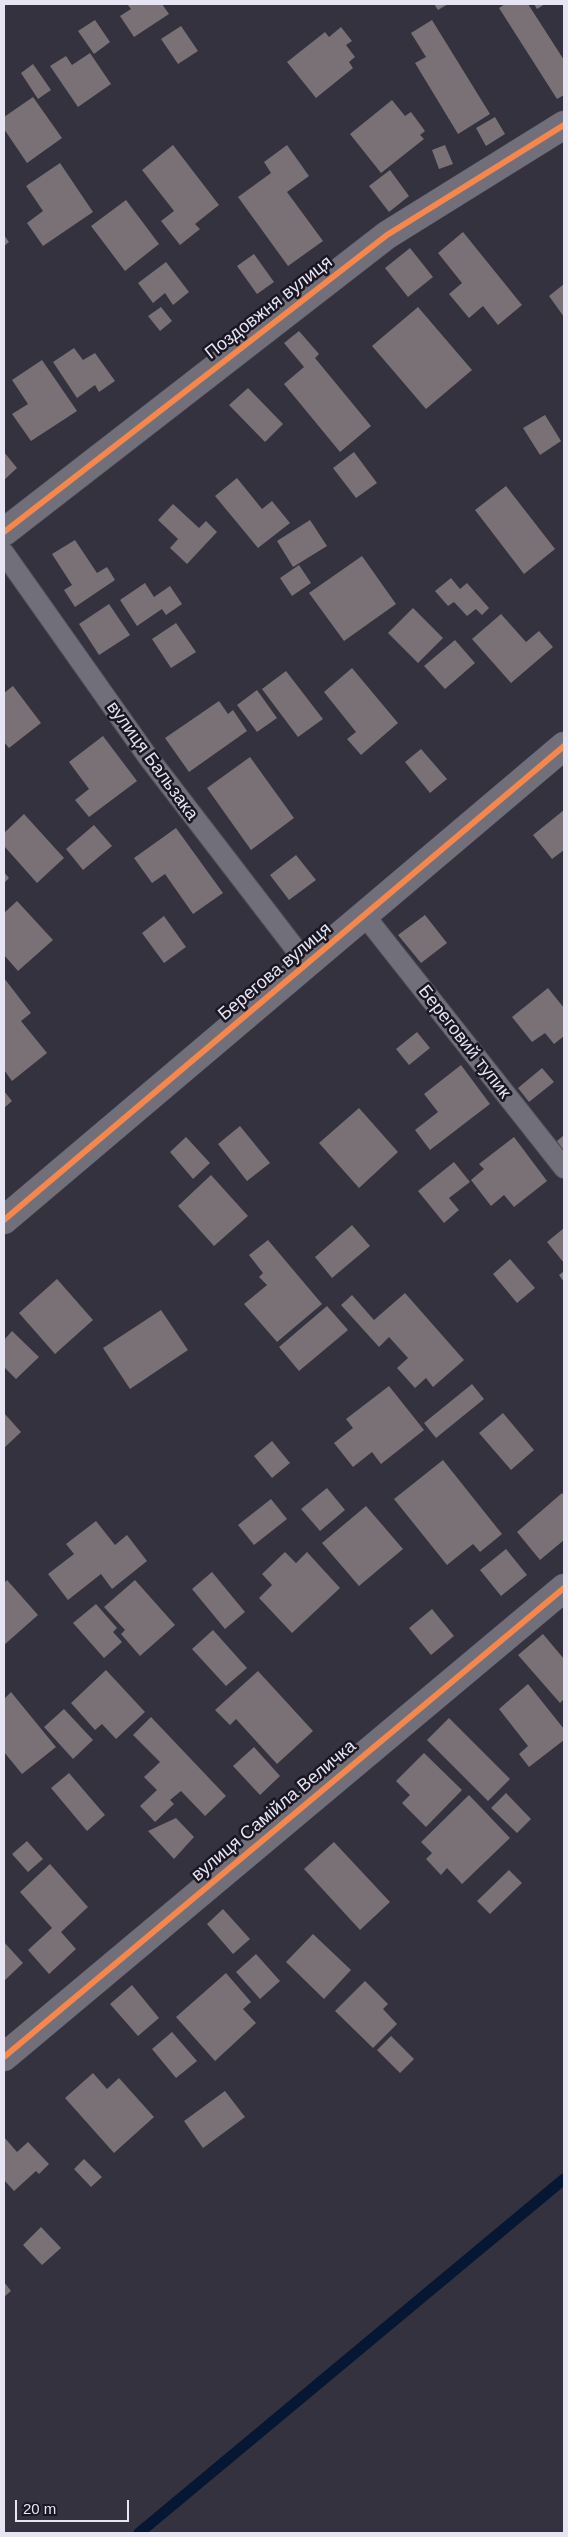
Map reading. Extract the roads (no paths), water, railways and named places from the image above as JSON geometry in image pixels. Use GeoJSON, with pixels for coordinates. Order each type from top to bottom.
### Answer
{"type":"FeatureCollection","features":[{"type":"Feature","properties":{"kind":"street","name":"Поздовжня вулиця"},"geometry":{"type":"LineString","coordinates":[[4,532],[387,235],[564,125]]}},
{"type":"Feature","properties":{"kind":"street","name":"Берегова вулиця"},"geometry":{"type":"LineString","coordinates":[[4,1220],[564,746]]}},
{"type":"Feature","properties":{"kind":"street","name":"вулиця Самійла Величка"},"geometry":{"type":"LineString","coordinates":[[4,2058],[564,1588]]}},
{"type":"Feature","properties":{"kind":"lane","name":"вулиця Бальзака"},"geometry":{"type":"LineString","coordinates":[[4,553],[148,757],[306,964]]}},
{"type":"Feature","properties":{"kind":"lane","name":"Береговий тупик"},"geometry":{"type":"LineString","coordinates":[[365,916],[564,1168]]}},
{"type":"Feature","properties":{"kind":"waterway"},"geometry":{"type":"LineString","coordinates":[[139,2533],[564,2179]]}}]}
